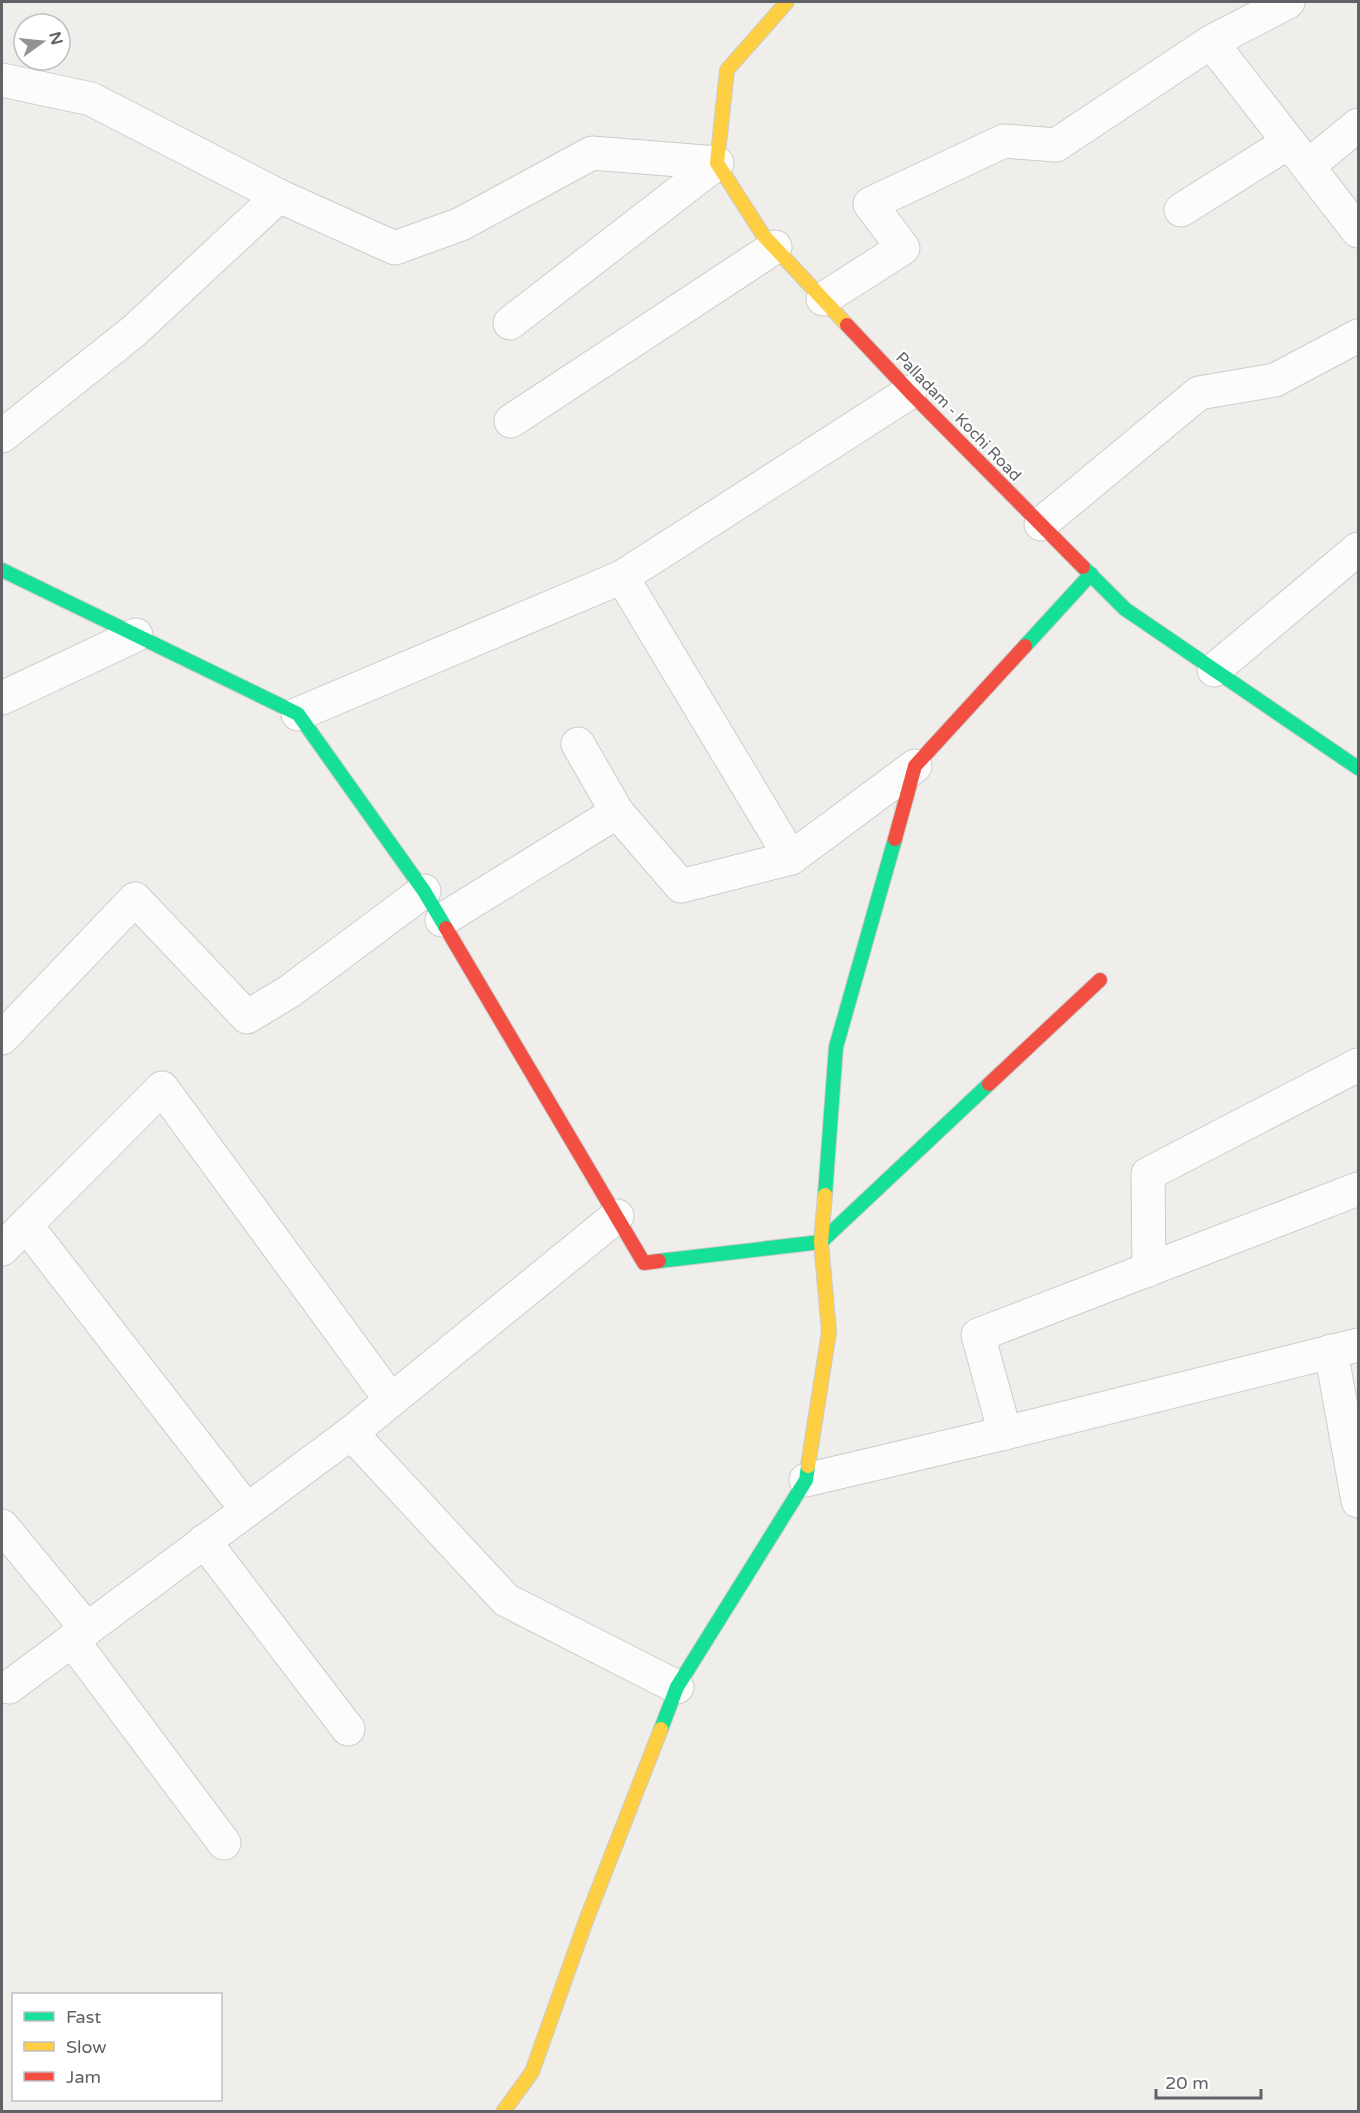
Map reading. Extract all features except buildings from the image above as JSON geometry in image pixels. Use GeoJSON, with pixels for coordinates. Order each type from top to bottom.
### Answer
{"type":"FeatureCollection","features":[{"type":"Feature","properties":{"kind":"street"},"geometry":{"type":"LineString","coordinates":[[510,323],[717,163],[727,70],[787,2]]}},
{"type":"Feature","properties":{"kind":"street"},"geometry":{"type":"LineString","coordinates":[[823,298],[903,248],[870,204],[1004,141],[1056,145],[1211,42],[1288,2]]}},
{"type":"Feature","properties":{"kind":"street"},"geometry":{"type":"LineString","coordinates":[[1211,42],[1359,231]]}},
{"type":"Feature","properties":{"kind":"street"},"geometry":{"type":"LineString","coordinates":[[2,80],[91,99],[279,196],[395,248],[461,224],[592,153],[717,163]]}},
{"type":"Feature","properties":{"kind":"street"},"geometry":{"type":"LineString","coordinates":[[1181,210],[1359,125]]}},
{"type":"Feature","properties":{"kind":"street","name":"Palladam - Kochi Road"},"geometry":{"type":"LineString","coordinates":[[717,163],[763,235],[910,392],[1125,609],[1359,768]]}},
{"type":"Feature","properties":{"kind":"street"},"geometry":{"type":"LineString","coordinates":[[2,436],[134,331],[279,196]]}},
{"type":"Feature","properties":{"kind":"street"},"geometry":{"type":"LineString","coordinates":[[511,421],[775,247]]}},
{"type":"Feature","properties":{"kind":"street"},"geometry":{"type":"LineString","coordinates":[[1041,524],[1198,393],[1275,380],[1359,336]]}},
{"type":"Feature","properties":{"kind":"street"},"geometry":{"type":"LineString","coordinates":[[298,714],[622,577],[910,392]]}},
{"type":"Feature","properties":{"kind":"street"},"geometry":{"type":"LineString","coordinates":[[1214,670],[1359,549]]}},
{"type":"Feature","properties":{"kind":"street"},"geometry":{"type":"LineString","coordinates":[[2,570],[298,714],[424,891],[644,1263],[821,1242],[1100,980]]}},
{"type":"Feature","properties":{"kind":"street"},"geometry":{"type":"LineString","coordinates":[[578,744],[617,812],[681,885],[791,858],[915,766],[1091,574]]}},
{"type":"Feature","properties":{"kind":"street"},"geometry":{"type":"LineString","coordinates":[[622,577],[791,858]]}},
{"type":"Feature","properties":{"kind":"street"},"geometry":{"type":"LineString","coordinates":[[2,698],[136,635]]}},
{"type":"Feature","properties":{"kind":"street"},"geometry":{"type":"LineString","coordinates":[[502,2112],[532,2072],[587,1918],[676,1687],[806,1480],[829,1332],[821,1242],[836,1047],[915,766]]}},
{"type":"Feature","properties":{"kind":"street"},"geometry":{"type":"LineString","coordinates":[[442,920],[617,812]]}},
{"type":"Feature","properties":{"kind":"street"},"geometry":{"type":"LineString","coordinates":[[2,1038],[135,899],[247,1017],[290,991],[424,891]]}},
{"type":"Feature","properties":{"kind":"street"},"geometry":{"type":"LineString","coordinates":[[1149,1270],[1148,1174],[1359,1065]]}},
{"type":"Feature","properties":{"kind":"street"},"geometry":{"type":"LineString","coordinates":[[2,1249],[162,1088],[392,1400]]}},
{"type":"Feature","properties":{"kind":"street"},"geometry":{"type":"LineString","coordinates":[[1005,1433],[978,1335],[1359,1189]]}},
{"type":"Feature","properties":{"kind":"street"},"geometry":{"type":"LineString","coordinates":[[9,1687],[351,1433],[617,1216]]}},
{"type":"Feature","properties":{"kind":"street"},"geometry":{"type":"LineString","coordinates":[[26,1225],[247,1509]]}},
{"type":"Feature","properties":{"kind":"street"},"geometry":{"type":"LineString","coordinates":[[806,1480],[1345,1348],[1359,1501]]}},
{"type":"Feature","properties":{"kind":"street"},"geometry":{"type":"LineString","coordinates":[[351,1433],[506,1600],[676,1687]]}},
{"type":"Feature","properties":{"kind":"street"},"geometry":{"type":"LineString","coordinates":[[2,1526],[224,1843]]}},
{"type":"Feature","properties":{"kind":"street"},"geometry":{"type":"LineString","coordinates":[[204,1541],[348,1729]]}},
{"type":"Feature","properties":{"kind":"traffic: fast"},"geometry":{"type":"LineString","coordinates":[[1083,567],[1125,609],[1358,768]]}},
{"type":"Feature","properties":{"kind":"traffic: fast"},"geometry":{"type":"LineString","coordinates":[[2,570],[298,714],[424,891],[446,928]]}},
{"type":"Feature","properties":{"kind":"traffic: fast"},"geometry":{"type":"LineString","coordinates":[[1025,646],[1091,574]]}},
{"type":"Feature","properties":{"kind":"traffic: fast"},"geometry":{"type":"LineString","coordinates":[[825,1195],[836,1047],[895,839]]}},
{"type":"Feature","properties":{"kind":"traffic: fast"},"geometry":{"type":"LineString","coordinates":[[659,1261],[821,1242],[989,1084]]}},
{"type":"Feature","properties":{"kind":"traffic: fast"},"geometry":{"type":"LineString","coordinates":[[661,1729],[677,1687],[806,1480],[808,1466]]}},
{"type":"Feature","properties":{"kind":"traffic: slow"},"geometry":{"type":"LineString","coordinates":[[787,2],[727,70],[717,163],[763,235],[847,325]]}},
{"type":"Feature","properties":{"kind":"traffic: slow"},"geometry":{"type":"LineString","coordinates":[[808,1466],[829,1332],[821,1242],[825,1195]]}},
{"type":"Feature","properties":{"kind":"traffic: slow"},"geometry":{"type":"LineString","coordinates":[[503,2112],[532,2072],[587,1918],[661,1729]]}},
{"type":"Feature","properties":{"kind":"traffic: jam"},"geometry":{"type":"LineString","coordinates":[[847,325],[1083,567]]}},
{"type":"Feature","properties":{"kind":"traffic: jam"},"geometry":{"type":"LineString","coordinates":[[895,839],[915,766],[1025,646]]}},
{"type":"Feature","properties":{"kind":"traffic: jam"},"geometry":{"type":"LineString","coordinates":[[446,928],[644,1263],[659,1261]]}},
{"type":"Feature","properties":{"kind":"traffic: jam"},"geometry":{"type":"LineString","coordinates":[[989,1084],[1100,980]]}}]}
